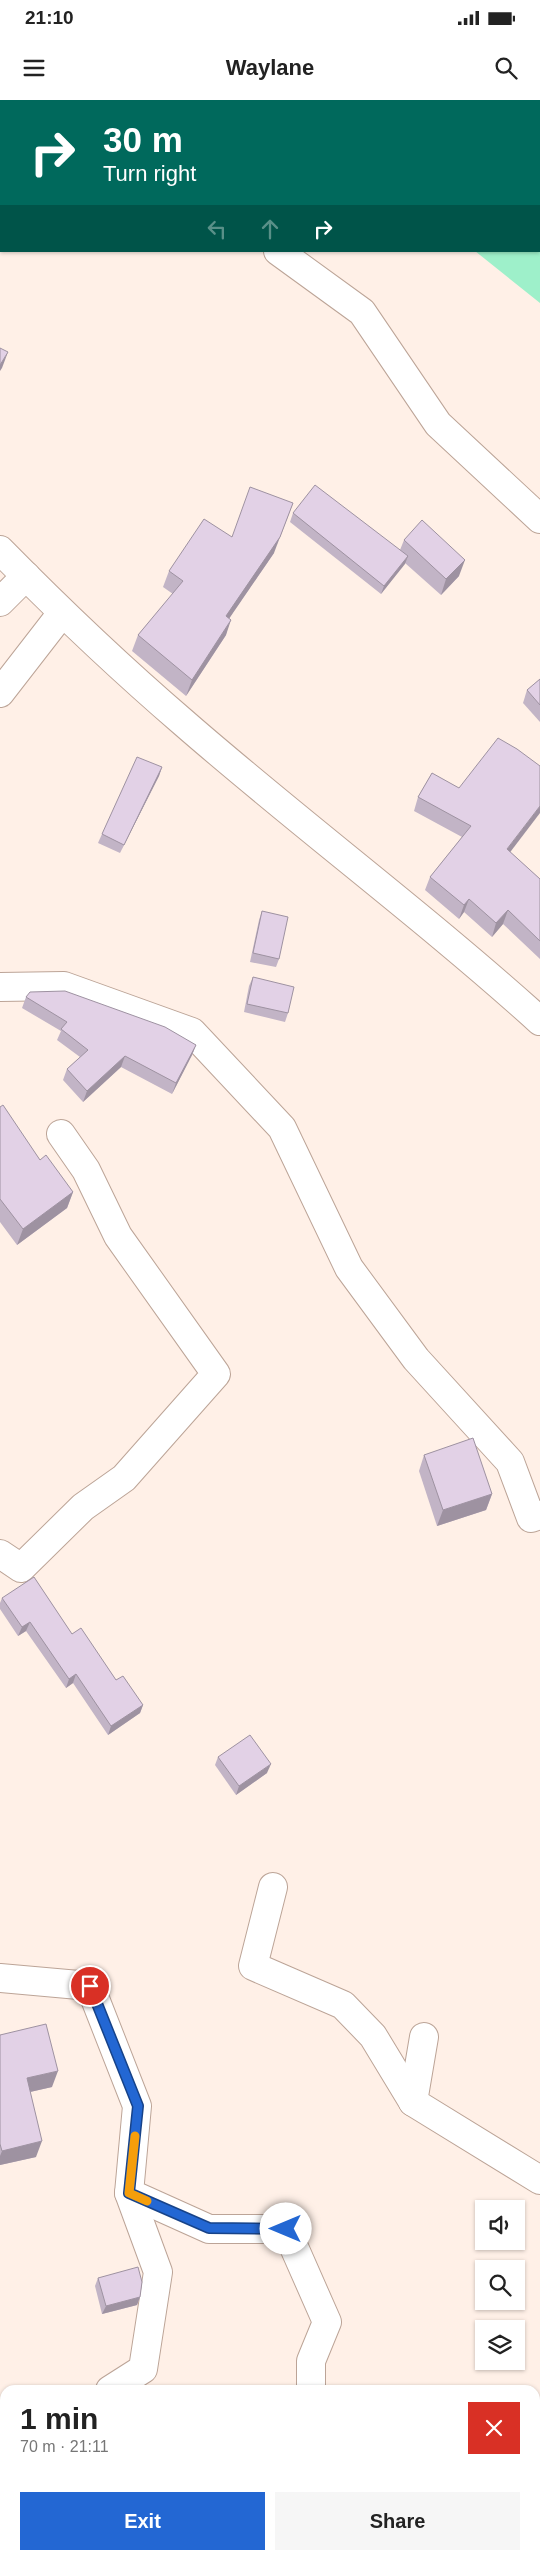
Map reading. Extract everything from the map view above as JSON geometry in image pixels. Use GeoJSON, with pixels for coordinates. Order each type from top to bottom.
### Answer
{"type":"FeatureCollection","features":[{"type":"Feature","properties":{"kind":"street"},"geometry":{"type":"LineString","coordinates":[[279,252],[362,312],[438,424],[540,519]]}},
{"type":"Feature","properties":{"kind":"street"},"geometry":{"type":"LineString","coordinates":[[0,550],[62,613],[183,723],[488,974],[540,1020]]}},
{"type":"Feature","properties":{"kind":"street"},"geometry":{"type":"LineString","coordinates":[[0,602],[26,576]]}},
{"type":"Feature","properties":{"kind":"street"},"geometry":{"type":"LineString","coordinates":[[0,693],[62,613]]}},
{"type":"Feature","properties":{"kind":"street"},"geometry":{"type":"LineString","coordinates":[[0,987],[64,986],[192,1032],[282,1128],[349,1268],[416,1359],[510,1462],[531,1518],[540,1515]]}},
{"type":"Feature","properties":{"kind":"street"},"geometry":{"type":"LineString","coordinates":[[0,1554],[20,1568],[83,1507],[124,1478],[216,1374],[118,1236],[86,1170],[61,1134]]}},
{"type":"Feature","properties":{"kind":"street"},"geometry":{"type":"LineString","coordinates":[[273,1887],[253,1966],[343,2004],[373,2036],[413,2102],[540,2180]]}},
{"type":"Feature","properties":{"kind":"street"},"geometry":{"type":"LineString","coordinates":[[0,1978],[90,1986],[138,2106],[129,2193],[158,2272],[143,2369],[118,2385]]}},
{"type":"Feature","properties":{"kind":"street"},"geometry":{"type":"LineString","coordinates":[[413,2102],[424,2037]]}},
{"type":"Feature","properties":{"kind":"street"},"geometry":{"type":"LineString","coordinates":[[129,2193],[209,2228],[286,2229],[327,2322],[310,2361],[311,2385]]}},
{"type":"Feature","properties":{"kind":"green space"},"geometry":{"type":"Polygon","coordinates":[[[476,252],[540,252],[540,303],[476,252]]]}},
{"type":"Feature","properties":{"kind":"building"},"geometry":{"type":"Polygon","coordinates":[[[0,348],[8,352],[0,365],[0,348]]]}},
{"type":"Feature","properties":{"kind":"building"},"geometry":{"type":"Polygon","coordinates":[[[315,485],[408,556],[384,586],[293,513],[315,485]]]}},
{"type":"Feature","properties":{"kind":"building"},"geometry":{"type":"Polygon","coordinates":[[[250,487],[293,503],[280,537],[226,616],[231,620],[192,680],[138,635],[183,581],[169,571],[204,519],[232,537],[250,487]]]}},
{"type":"Feature","properties":{"kind":"building"},"geometry":{"type":"Polygon","coordinates":[[[422,520],[465,560],[446,579],[404,540],[422,520]]]}},
{"type":"Feature","properties":{"kind":"building"},"geometry":{"type":"Polygon","coordinates":[[[540,679],[540,705],[527,690],[540,679]]]}},
{"type":"Feature","properties":{"kind":"building"},"geometry":{"type":"Polygon","coordinates":[[[498,738],[540,766],[540,806],[507,849],[540,879],[540,941],[508,910],[496,923],[469,899],[464,905],[430,877],[471,826],[418,797],[432,773],[459,788],[498,738]]]}},
{"type":"Feature","properties":{"kind":"building"},"geometry":{"type":"Polygon","coordinates":[[[137,757],[162,767],[124,845],[102,834],[137,757]]]}},
{"type":"Feature","properties":{"kind":"building"},"geometry":{"type":"Polygon","coordinates":[[[262,911],[288,917],[279,959],[253,953],[262,911]]]}},
{"type":"Feature","properties":{"kind":"building"},"geometry":{"type":"Polygon","coordinates":[[[253,977],[294,987],[288,1013],[247,1004],[253,977]]]}},
{"type":"Feature","properties":{"kind":"building"},"geometry":{"type":"Polygon","coordinates":[[[65,991],[165,1027],[196,1045],[176,1083],[125,1056],[87,1091],[67,1069],[88,1050],[61,1029],[67,1022],[26,997],[30,992],[65,991]]]}},
{"type":"Feature","properties":{"kind":"building"},"geometry":{"type":"Polygon","coordinates":[[[3,1105],[40,1160],[46,1155],[73,1192],[23,1229],[0,1199],[0,1107],[3,1105]]]}},
{"type":"Feature","properties":{"kind":"building"},"geometry":{"type":"Polygon","coordinates":[[[473,1438],[492,1494],[443,1510],[424,1455],[473,1438]]]}},
{"type":"Feature","properties":{"kind":"building"},"geometry":{"type":"Polygon","coordinates":[[[34,1577],[72,1634],[81,1628],[116,1680],[123,1676],[143,1705],[111,1726],[76,1674],[69,1679],[30,1622],[22,1627],[2,1598],[34,1577]]]}},
{"type":"Feature","properties":{"kind":"building"},"geometry":{"type":"Polygon","coordinates":[[[250,1735],[271,1764],[239,1786],[218,1757],[250,1735]]]}},
{"type":"Feature","properties":{"kind":"building"},"geometry":{"type":"Polygon","coordinates":[[[46,2024],[58,2071],[27,2078],[42,2141],[2,2151],[0,2144],[0,2035],[46,2024]]]}},
{"type":"Feature","properties":{"kind":"building"},"geometry":{"type":"Polygon","coordinates":[[[138,2267],[142,2282],[140,2297],[106,2306],[98,2278],[138,2267]]]}},
{"type":"Feature","properties":{"kind":"slow traffic"},"geometry":{"type":"LineString","coordinates":[[135,2136],[129,2193],[147,2201]]}},
{"type":"Feature","properties":{"kind":"route"},"geometry":{"type":"LineString","coordinates":[[90,1986],[138,2106],[129,2193],[209,2228],[286,2229]]}}]}
